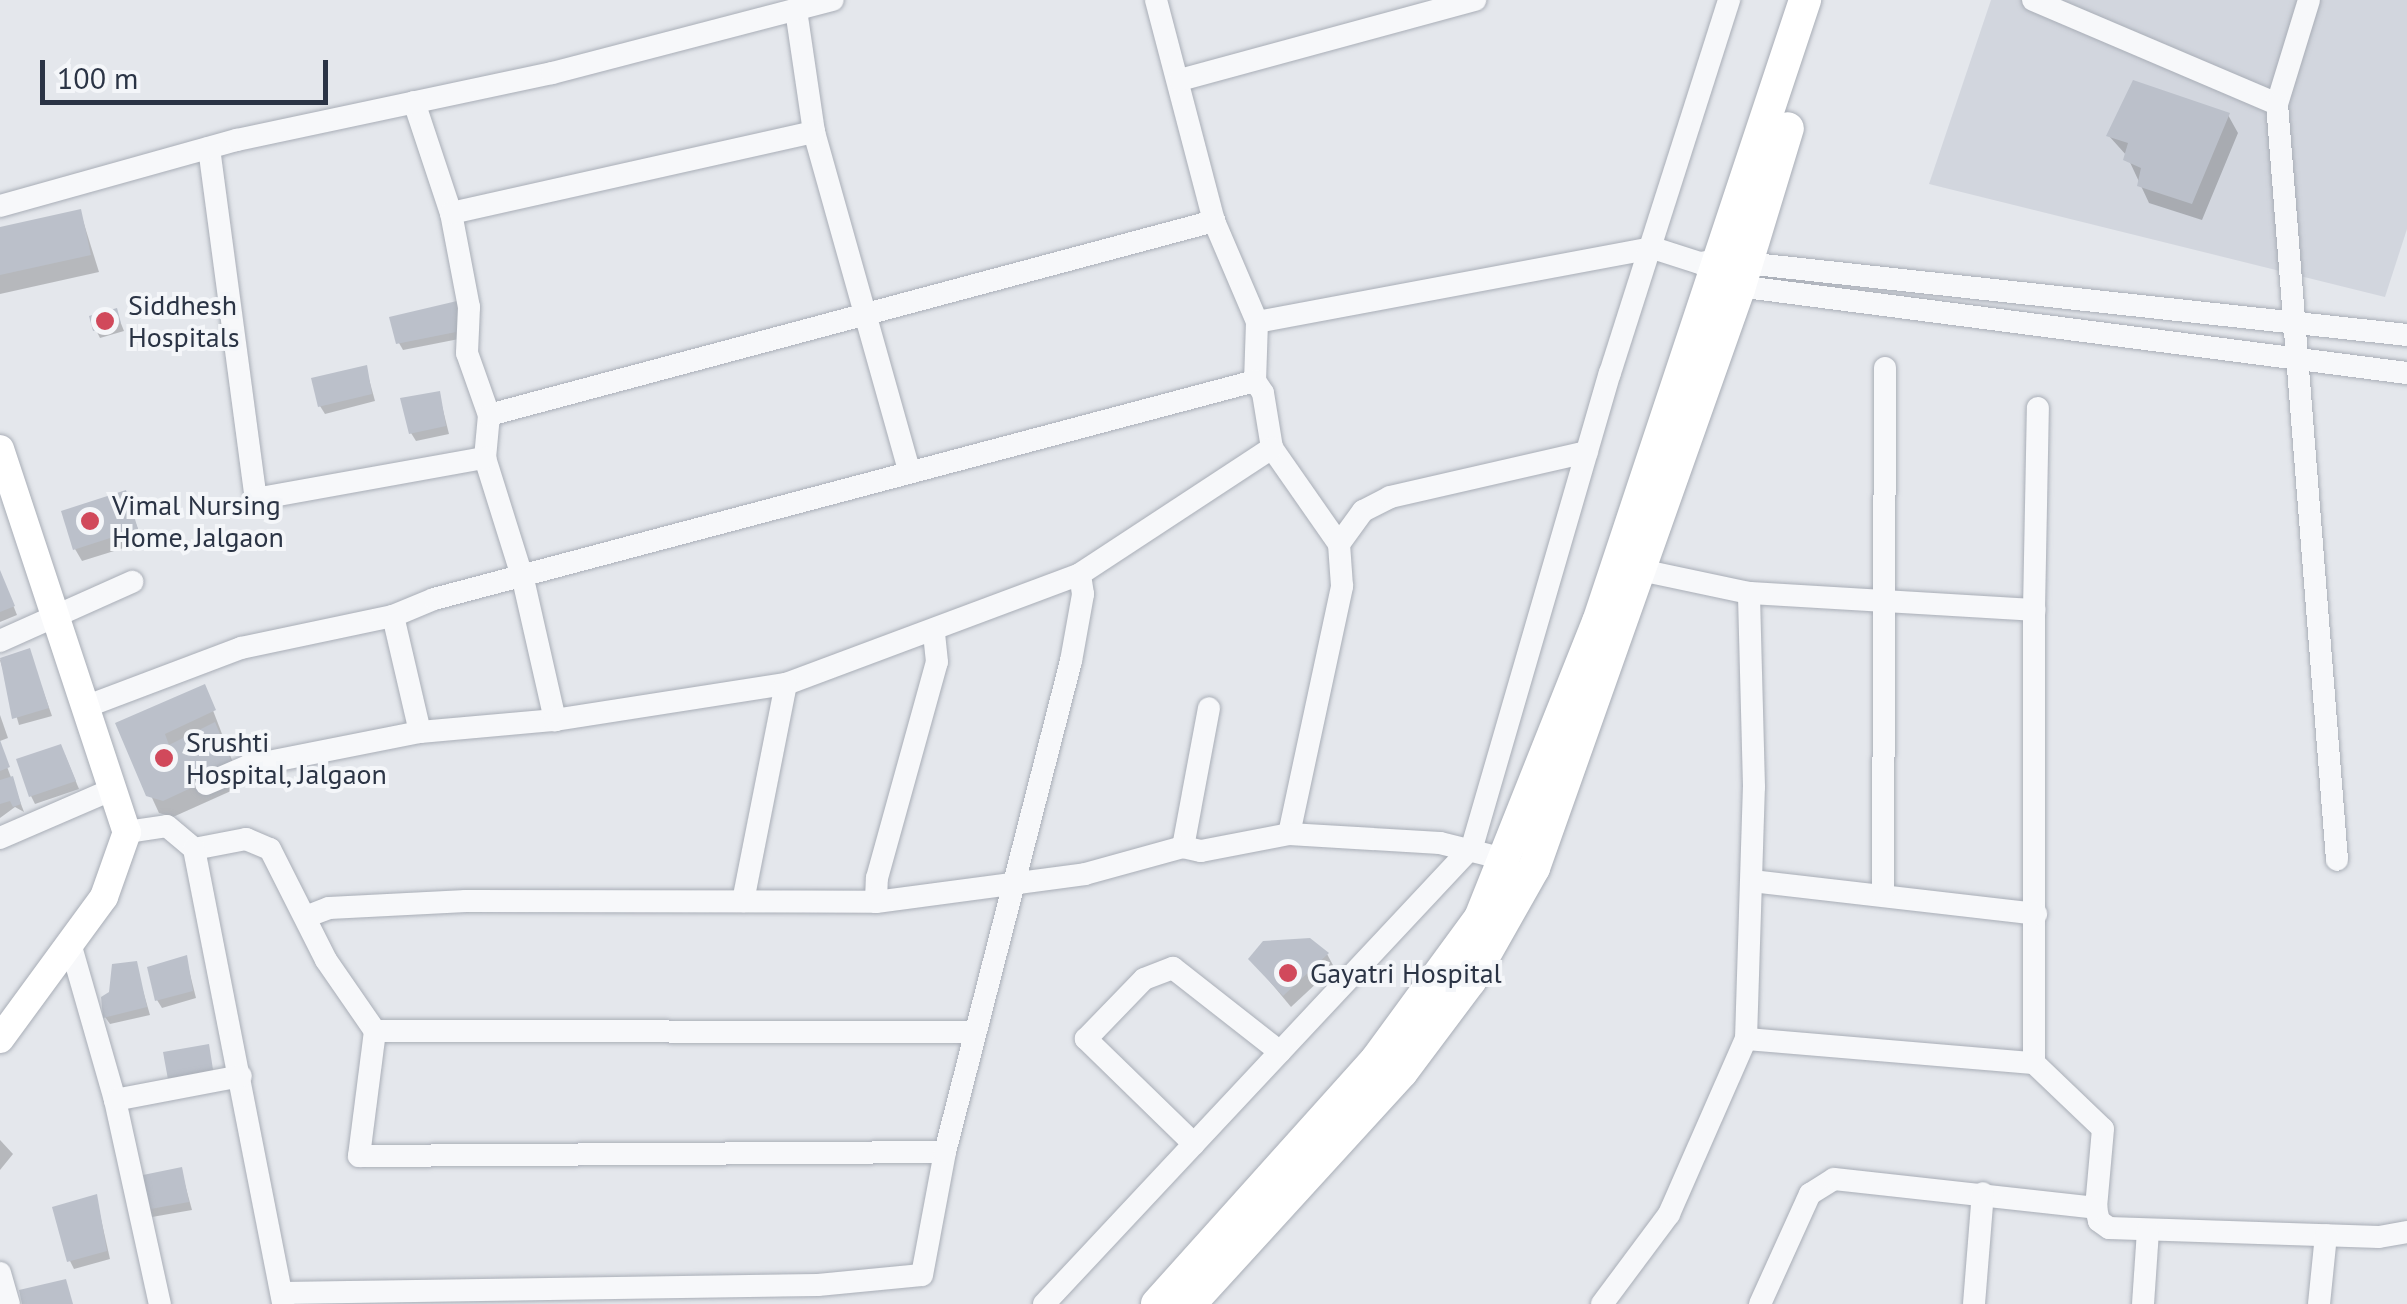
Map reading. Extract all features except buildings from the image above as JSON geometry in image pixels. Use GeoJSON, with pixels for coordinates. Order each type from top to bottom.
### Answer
{"type":"FeatureCollection","features":[{"type":"Feature","properties":{"kind":"highway"},"geometry":{"type":"LineString","coordinates":[[1190,1304],[1402,1072],[1493,945],[1572,774],[1640,570],[1723,272],[1805,0]]}},
{"type":"Feature","properties":{"kind":"highway"},"geometry":{"type":"LineString","coordinates":[[1157,1304],[1376,1060],[1480,918],[1508,860],[1723,272],[1829,0]]}},
{"type":"Feature","properties":{"kind":"main road"},"geometry":{"type":"LineString","coordinates":[[0,451],[127,832],[104,897],[0,1039]]}},
{"type":"Feature","properties":{"kind":"street"},"geometry":{"type":"LineString","coordinates":[[0,206],[209,148],[833,0]]}},
{"type":"Feature","properties":{"kind":"street"},"geometry":{"type":"LineString","coordinates":[[1156,0],[1214,222],[1257,322],[1255,381],[1264,393],[1272,448],[1339,544],[1342,586],[1290,834]]}},
{"type":"Feature","properties":{"kind":"street"},"geometry":{"type":"LineString","coordinates":[[1180,80],[1294,54],[1391,8],[1430,14],[1475,0]]}},
{"type":"Feature","properties":{"kind":"street"},"geometry":{"type":"LineString","coordinates":[[1044,1304],[1472,847],[1587,452],[1729,0]]}},
{"type":"Feature","properties":{"kind":"street"},"geometry":{"type":"LineString","coordinates":[[2033,0],[2277,104]]}},
{"type":"Feature","properties":{"kind":"street"},"geometry":{"type":"LineString","coordinates":[[2310,0],[2277,104],[2337,860]]}},
{"type":"Feature","properties":{"kind":"street"},"geometry":{"type":"LineString","coordinates":[[796,10],[814,132],[910,470]]}},
{"type":"Feature","properties":{"kind":"street"},"geometry":{"type":"LineString","coordinates":[[414,102],[451,212],[469,307],[466,354],[489,414],[485,458],[523,579],[556,720]]}},
{"type":"Feature","properties":{"kind":"street"},"geometry":{"type":"LineString","coordinates":[[451,212],[814,132]]}},
{"type":"Feature","properties":{"kind":"street"},"geometry":{"type":"LineString","coordinates":[[209,148],[256,499],[485,458]]}},
{"type":"Feature","properties":{"kind":"street"},"geometry":{"type":"LineString","coordinates":[[489,414],[1214,222]]}},
{"type":"Feature","properties":{"kind":"street"},"geometry":{"type":"LineString","coordinates":[[1257,322],[1653,248],[1723,272],[2296,362],[2407,373]]}},
{"type":"Feature","properties":{"kind":"street"},"geometry":{"type":"LineString","coordinates":[[1723,272],[2294,321],[2407,335]]}},
{"type":"Feature","properties":{"kind":"street"},"geometry":{"type":"LineString","coordinates":[[1883,892],[1885,368]]}},
{"type":"Feature","properties":{"kind":"street"},"geometry":{"type":"LineString","coordinates":[[86,706],[241,648],[393,616],[910,470],[1255,381]]}},
{"type":"Feature","properties":{"kind":"street"},"geometry":{"type":"LineString","coordinates":[[2034,1063],[2038,408]]}},
{"type":"Feature","properties":{"kind":"street"},"geometry":{"type":"LineString","coordinates":[[206,784],[248,766],[420,732],[556,720],[786,684],[934,633],[1080,574],[1272,448]]}},
{"type":"Feature","properties":{"kind":"street"},"geometry":{"type":"LineString","coordinates":[[1339,544],[1363,511],[1390,497],[1587,452]]}},
{"type":"Feature","properties":{"kind":"street"},"geometry":{"type":"LineString","coordinates":[[1640,570],[1750,593],[2034,610]]}},
{"type":"Feature","properties":{"kind":"street"},"geometry":{"type":"LineString","coordinates":[[127,832],[168,826],[194,850],[283,1299],[818,1284],[922,1275],[945,1152],[974,1032],[1071,661],[1083,594],[1080,574]]}},
{"type":"Feature","properties":{"kind":"street"},"geometry":{"type":"LineString","coordinates":[[0,641],[132,582]]}},
{"type":"Feature","properties":{"kind":"street"},"geometry":{"type":"LineString","coordinates":[[1602,1304],[1669,1214],[1746,1039],[1752,881],[1750,593]]}},
{"type":"Feature","properties":{"kind":"street"},"geometry":{"type":"LineString","coordinates":[[393,616],[420,732]]}},
{"type":"Feature","properties":{"kind":"street"},"geometry":{"type":"LineString","coordinates":[[876,902],[877,878],[936,662],[934,633]]}},
{"type":"Feature","properties":{"kind":"street"},"geometry":{"type":"LineString","coordinates":[[743,901],[787,707],[786,684]]}},
{"type":"Feature","properties":{"kind":"street"},"geometry":{"type":"LineString","coordinates":[[1183,847],[1210,708]]}},
{"type":"Feature","properties":{"kind":"street"},"geometry":{"type":"LineString","coordinates":[[0,838],[113,789]]}},
{"type":"Feature","properties":{"kind":"street"},"geometry":{"type":"LineString","coordinates":[[308,916],[329,908],[466,900],[876,902],[1014,886],[1183,847],[1201,851],[1290,834],[1472,847],[1508,860]]}},
{"type":"Feature","properties":{"kind":"street"},"geometry":{"type":"LineString","coordinates":[[194,850],[246,839],[270,849],[308,916],[326,960],[375,1031],[359,1156],[370,1159],[945,1152]]}},
{"type":"Feature","properties":{"kind":"street"},"geometry":{"type":"LineString","coordinates":[[1752,881],[1883,892],[2036,914]]}},
{"type":"Feature","properties":{"kind":"street"},"geometry":{"type":"LineString","coordinates":[[70,942],[115,1100],[160,1304]]}},
{"type":"Feature","properties":{"kind":"street"},"geometry":{"type":"LineString","coordinates":[[1194,1144],[1086,1039],[1144,979],[1173,968],[1280,1052]]}},
{"type":"Feature","properties":{"kind":"street"},"geometry":{"type":"LineString","coordinates":[[375,1031],[974,1032]]}},
{"type":"Feature","properties":{"kind":"street"},"geometry":{"type":"LineString","coordinates":[[1746,1039],[2034,1063],[2103,1129],[2096,1208],[2099,1222],[2109,1228],[2326,1235],[2407,1232]]}},
{"type":"Feature","properties":{"kind":"street"},"geometry":{"type":"LineString","coordinates":[[115,1100],[241,1076]]}},
{"type":"Feature","properties":{"kind":"street"},"geometry":{"type":"LineString","coordinates":[[1760,1304],[1810,1194],[1822,1183],[1983,1193],[2096,1208]]}},
{"type":"Feature","properties":{"kind":"street"},"geometry":{"type":"LineString","coordinates":[[1974,1304],[1983,1193]]}},
{"type":"Feature","properties":{"kind":"street"},"geometry":{"type":"LineString","coordinates":[[2143,1304],[2148,1230]]}},
{"type":"Feature","properties":{"kind":"street"},"geometry":{"type":"LineString","coordinates":[[2319,1304],[2326,1235]]}},
{"type":"Feature","properties":{"kind":"street"},"geometry":{"type":"LineString","coordinates":[[0,1272],[9,1304]]}},
{"type":"Feature","properties":{"kind":"shaded area"},"geometry":{"type":"Polygon","coordinates":[[[1991,0],[2407,0],[2407,229],[2385,297],[1929,184],[1991,0]]]}},
{"type":"Feature","properties":{"kind":"place","name":"Siddhesh Hospitals"},"geometry":{"type":"Point","coordinates":[105,321]}},
{"type":"Feature","properties":{"kind":"place","name":"Vimal Nursing Home, Jalgaon"},"geometry":{"type":"Point","coordinates":[90,521]}},
{"type":"Feature","properties":{"kind":"place","name":"Srushti Hospital, Jalgaon"},"geometry":{"type":"Point","coordinates":[164,758]}},
{"type":"Feature","properties":{"kind":"place","name":"Gayatri Hospital"},"geometry":{"type":"Point","coordinates":[1288,973]}}]}
